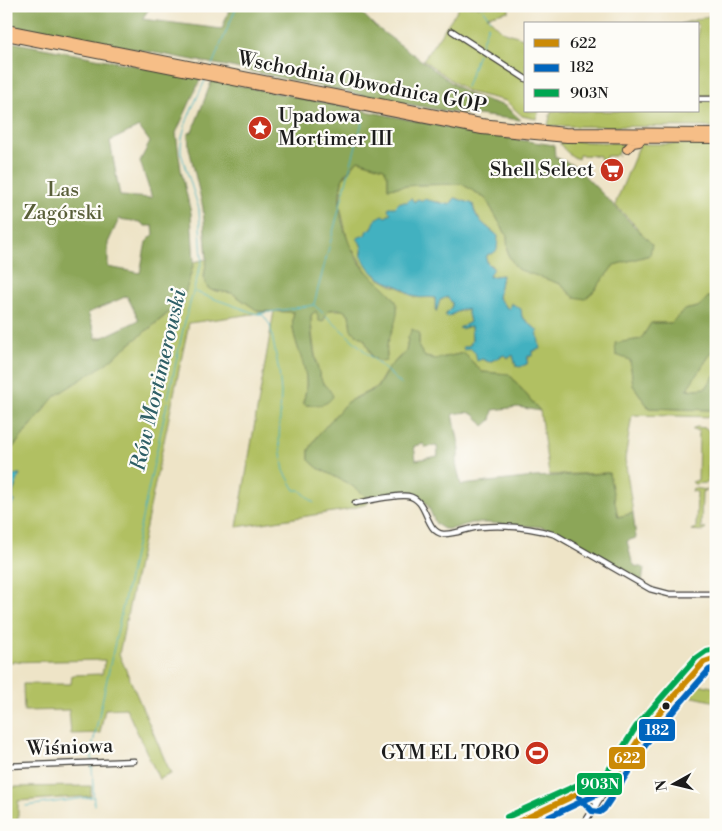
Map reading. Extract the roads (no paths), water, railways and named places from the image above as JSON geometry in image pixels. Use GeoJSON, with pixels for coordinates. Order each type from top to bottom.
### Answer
{"type":"FeatureCollection","features":[{"type":"Feature","properties":{"kind":"highway","name":"Wschodnia Obwodnica GOP"},"geometry":{"type":"LineString","coordinates":[[6,29],[482,130],[567,138],[716,139]]}},
{"type":"Feature","properties":{"kind":"highway","name":"Wschodnia Obwodnica GOP"},"geometry":{"type":"LineString","coordinates":[[6,36],[167,64]]}},
{"type":"Feature","properties":{"kind":"highway","name":"Wschodnia Obwodnica GOP"},"geometry":{"type":"LineString","coordinates":[[239,79],[481,123],[531,129],[603,133],[716,132]]}},
{"type":"Feature","properties":{"kind":"highway"},"geometry":{"type":"LineString","coordinates":[[531,135],[554,144]]}},
{"type":"Feature","properties":{"kind":"highway"},"geometry":{"type":"LineString","coordinates":[[627,149],[633,143],[650,140]]}},
{"type":"Feature","properties":{"kind":"street"},"geometry":{"type":"LineString","coordinates":[[452,31],[524,78]]}},
{"type":"Feature","properties":{"kind":"street"},"geometry":{"type":"LineString","coordinates":[[700,99],[716,98]]}},
{"type":"Feature","properties":{"kind":"street"},"geometry":{"type":"LineString","coordinates":[[355,503],[409,496],[418,501],[433,528],[438,532],[450,534],[464,529],[488,526],[543,531],[563,539],[650,589],[669,594],[716,594]]}},
{"type":"Feature","properties":{"kind":"street"},"geometry":{"type":"LineString","coordinates":[[582,825],[643,733],[702,664],[716,658]]}},
{"type":"Feature","properties":{"kind":"street","name":"Wiśniowa"},"geometry":{"type":"LineString","coordinates":[[6,766],[134,761]]}},
{"type":"Feature","properties":{"kind":"street"},"geometry":{"type":"LineString","coordinates":[[511,825],[615,776]]}},
{"type":"Feature","properties":{"kind":"street"},"geometry":{"type":"LineString","coordinates":[[584,791],[596,804]]}},
{"type":"Feature","properties":{"kind":"water"},"geometry":{"type":"Polygon","coordinates":[[[411,198],[414,202],[418,199],[423,201],[424,199],[451,204],[455,198],[473,204],[478,219],[498,236],[497,250],[492,254],[488,254],[486,258],[487,263],[494,269],[489,277],[502,275],[498,298],[509,309],[511,303],[521,309],[522,317],[537,330],[540,349],[532,351],[532,356],[528,356],[527,364],[520,367],[516,366],[513,355],[509,358],[504,355],[489,362],[482,359],[477,361],[476,354],[470,348],[464,350],[463,347],[470,345],[472,340],[471,326],[459,328],[470,322],[467,309],[462,309],[448,317],[445,315],[452,306],[452,303],[447,297],[440,300],[436,312],[435,298],[414,296],[382,279],[368,268],[362,256],[362,246],[357,238],[365,235],[367,230],[372,228],[376,219],[383,215],[386,217],[391,213],[388,210],[389,207],[395,207],[400,202],[407,202],[411,198]]]}},
{"type":"Feature","properties":{"kind":"water"},"geometry":{"type":"Polygon","coordinates":[[[20,474],[13,493],[15,501],[7,512],[10,518],[6,521],[6,478],[20,474]]]}},
{"type":"Feature","properties":{"kind":"waterway","name":"Rów Mortimerowski"},"geometry":{"type":"LineString","coordinates":[[212,65],[237,6]]}},
{"type":"Feature","properties":{"kind":"waterway"},"geometry":{"type":"LineString","coordinates":[[481,6],[490,19]]}},
{"type":"Feature","properties":{"kind":"waterway"},"geometry":{"type":"LineString","coordinates":[[481,45],[488,25]]}},
{"type":"Feature","properties":{"kind":"waterway"},"geometry":{"type":"LineString","coordinates":[[466,87],[478,54]]}},
{"type":"Feature","properties":{"kind":"waterway","name":"Rów Mortimerowski"},"geometry":{"type":"LineString","coordinates":[[92,761],[92,748],[184,325],[202,260],[199,209],[181,153],[181,144],[189,115],[206,78]]}},
{"type":"Feature","properties":{"kind":"waterway"},"geometry":{"type":"LineString","coordinates":[[314,304],[364,115]]}},
{"type":"Feature","properties":{"kind":"waterway"},"geometry":{"type":"LineString","coordinates":[[195,292],[257,314],[314,305],[401,384]]}},
{"type":"Feature","properties":{"kind":"waterway"},"geometry":{"type":"LineString","coordinates":[[259,314],[263,315],[270,325],[279,371],[281,392],[279,441],[284,471],[295,490],[300,490],[314,503]]}},
{"type":"Feature","properties":{"kind":"waterway"},"geometry":{"type":"LineString","coordinates":[[92,765],[94,805]]}},
{"type":"Feature","properties":{"kind":"waterway","name":"Rów Mortimerowski"},"geometry":{"type":"LineString","coordinates":[[26,806],[92,797]]}},
{"type":"Feature","properties":{"kind":"place","name":"Upadowa Mortimer III"},"geometry":{"type":"Point","coordinates":[260,128]}},
{"type":"Feature","properties":{"kind":"place","name":"Shell Select"},"geometry":{"type":"Point","coordinates":[612,170]}},
{"type":"Feature","properties":{"kind":"place","name":"GYM EL TORO"},"geometry":{"type":"Point","coordinates":[537,753]}},
{"type":"Feature","properties":{"kind":"park label","name":"Las Zagórski"},"geometry":{"type":"Point","coordinates":[63,202]}}]}
